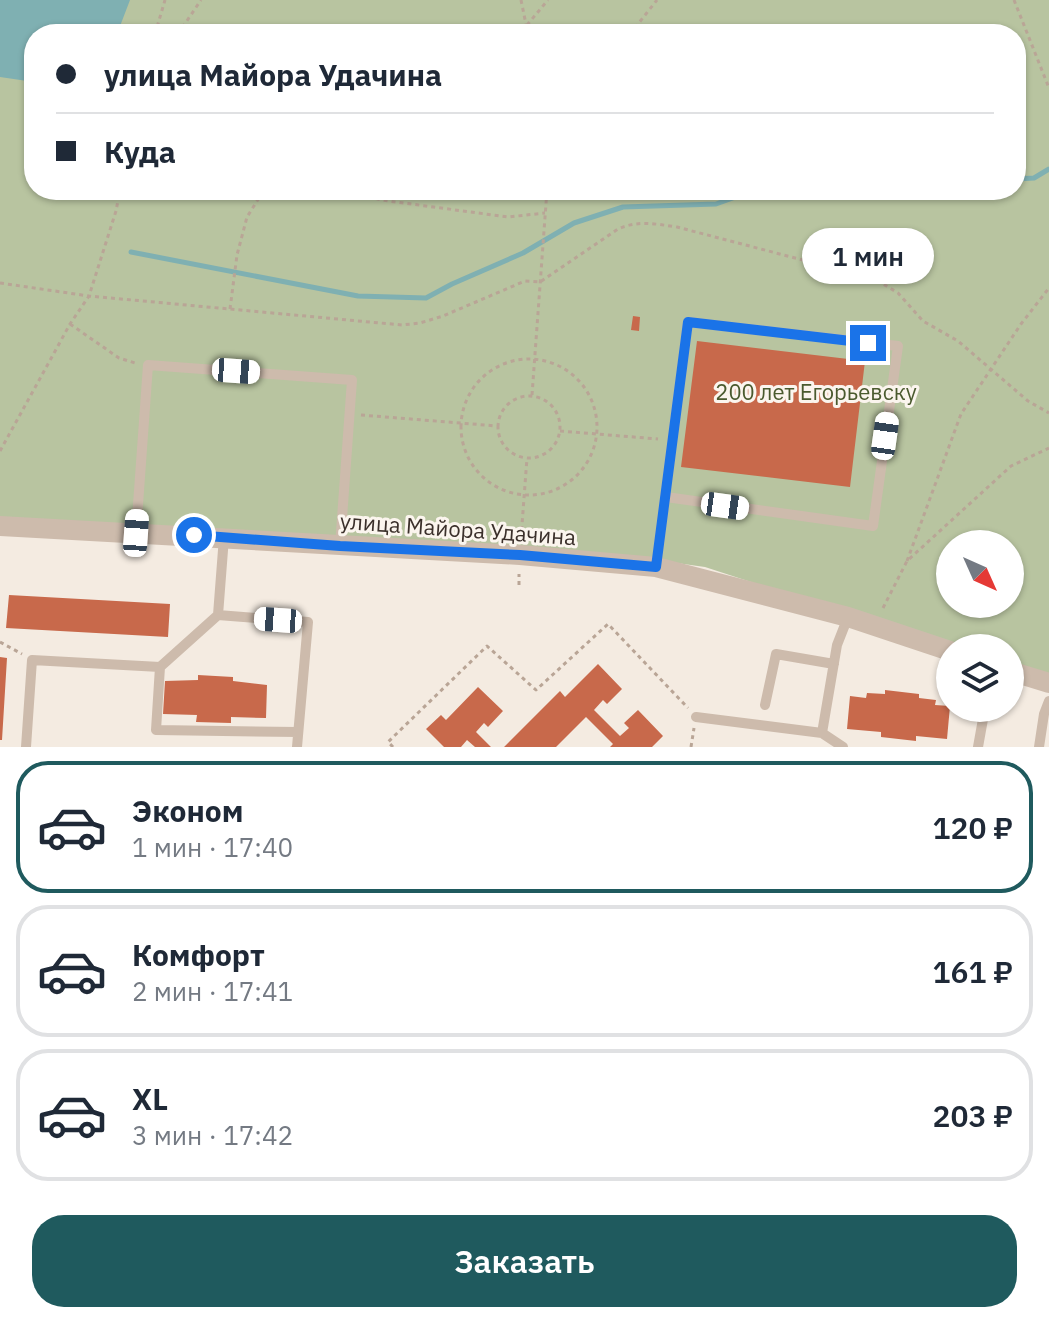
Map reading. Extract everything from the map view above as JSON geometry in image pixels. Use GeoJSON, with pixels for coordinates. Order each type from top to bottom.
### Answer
{"type":"FeatureCollection","features":[{"type":"Feature","properties":{"kind":"street","name":"улица Майора Удачина"},"geometry":{"type":"LineString","coordinates":[[0,526],[520,555],[656,567],[848,617],[936,646]]}},
{"type":"Feature","properties":{"kind":"street"},"geometry":{"type":"LineString","coordinates":[[1024,675],[1049,683]]}},
{"type":"Feature","properties":{"kind":"lane"},"geometry":{"type":"LineString","coordinates":[[656,567],[688,322],[898,346],[873,526],[666,497]]}},
{"type":"Feature","properties":{"kind":"lane"},"geometry":{"type":"LineString","coordinates":[[136,533],[148,365],[352,380],[340,546]]}},
{"type":"Feature","properties":{"kind":"lane"},"geometry":{"type":"LineString","coordinates":[[224,537],[218,615],[160,667],[156,730],[298,732]]}},
{"type":"Feature","properties":{"kind":"lane"},"geometry":{"type":"LineString","coordinates":[[218,615],[308,622],[297,747]]}},
{"type":"Feature","properties":{"kind":"lane"},"geometry":{"type":"LineString","coordinates":[[822,733],[837,645],[848,617]]}},
{"type":"Feature","properties":{"kind":"lane"},"geometry":{"type":"LineString","coordinates":[[765,705],[776,654],[834,664]]}},
{"type":"Feature","properties":{"kind":"lane"},"geometry":{"type":"LineString","coordinates":[[26,747],[32,660],[160,667]]}},
{"type":"Feature","properties":{"kind":"lane"},"geometry":{"type":"LineString","coordinates":[[1039,747],[1049,701]]}},
{"type":"Feature","properties":{"kind":"lane"},"geometry":{"type":"LineString","coordinates":[[696,717],[822,733],[843,747]]}},
{"type":"Feature","properties":{"kind":"lane"},"geometry":{"type":"LineString","coordinates":[[978,747],[982,722]]}},
{"type":"Feature","properties":{"kind":"path"},"geometry":{"type":"LineString","coordinates":[[158,24],[165,0]]}},
{"type":"Feature","properties":{"kind":"path"},"geometry":{"type":"LineString","coordinates":[[185,24],[201,0]]}},
{"type":"Feature","properties":{"kind":"path"},"geometry":{"type":"LineString","coordinates":[[521,0],[526,24]]}},
{"type":"Feature","properties":{"kind":"path"},"geometry":{"type":"LineString","coordinates":[[527,24],[548,0]]}},
{"type":"Feature","properties":{"kind":"path"},"geometry":{"type":"LineString","coordinates":[[638,24],[657,0]]}},
{"type":"Feature","properties":{"kind":"path"},"geometry":{"type":"LineString","coordinates":[[1014,0],[1024,24]]}},
{"type":"Feature","properties":{"kind":"path"},"geometry":{"type":"LineString","coordinates":[[1026,30],[1049,88]]}},
{"type":"Feature","properties":{"kind":"path"},"geometry":{"type":"LineString","coordinates":[[0,451],[70,324],[89,296],[118,200]]}},
{"type":"Feature","properties":{"kind":"path"},"geometry":{"type":"LineString","coordinates":[[230,309],[247,217],[258,200]]}},
{"type":"Feature","properties":{"kind":"path"},"geometry":{"type":"LineString","coordinates":[[381,200],[508,217],[545,213]]}},
{"type":"Feature","properties":{"kind":"path"},"geometry":{"type":"LineString","coordinates":[[532,395],[546,200]]}},
{"type":"Feature","properties":{"kind":"path"},"geometry":{"type":"LineString","coordinates":[[0,283],[89,296],[402,325],[443,316],[525,281],[540,282],[631,223],[677,227],[875,279],[898,293],[923,321],[958,341],[1028,401],[1049,413]]}},
{"type":"Feature","properties":{"kind":"path"},"geometry":{"type":"LineString","coordinates":[[874,626],[907,561],[961,414],[1049,288]]}},
{"type":"Feature","properties":{"kind":"path"},"geometry":{"type":"LineString","coordinates":[[70,324],[119,358],[148,365]]}},
{"type":"Feature","properties":{"kind":"path"},"geometry":{"type":"LineString","coordinates":[[534,359],[558,365],[585,388],[595,410],[597,434],[589,459],[573,479],[550,492],[524,496],[501,490],[481,477],[467,458],[460,423],[467,397],[484,375],[508,362],[534,359]]}},
{"type":"Feature","properties":{"kind":"path"},"geometry":{"type":"LineString","coordinates":[[532,395],[552,405],[560,420],[560,431],[549,451],[539,457],[527,458],[515,455],[506,448],[499,438],[497,426],[500,415],[510,401],[532,395]]}},
{"type":"Feature","properties":{"kind":"path"},"geometry":{"type":"LineString","coordinates":[[349,414],[497,426]]}},
{"type":"Feature","properties":{"kind":"path"},"geometry":{"type":"LineString","coordinates":[[560,431],[674,440]]}},
{"type":"Feature","properties":{"kind":"path"},"geometry":{"type":"LineString","coordinates":[[907,561],[1011,466],[1049,448]]}},
{"type":"Feature","properties":{"kind":"path"},"geometry":{"type":"LineString","coordinates":[[520,555],[527,458]]}},
{"type":"Feature","properties":{"kind":"path"},"geometry":{"type":"LineString","coordinates":[[393,747],[388,742],[487,646],[536,690],[608,624],[696,717],[691,747]]}},
{"type":"Feature","properties":{"kind":"path"},"geometry":{"type":"LineString","coordinates":[[0,642],[32,660]]}},
{"type":"Feature","properties":{"kind":"green space","name":"200 лет Егорьевску"},"geometry":{"type":"Polygon","coordinates":[[[0,0],[1049,0],[1049,679],[1024,671],[1024,634],[936,634],[936,642],[705,567],[641,558],[0,519],[0,0]]]}},
{"type":"Feature","properties":{"kind":"water"},"geometry":{"type":"Polygon","coordinates":[[[0,0],[130,0],[121,24],[24,24],[24,81],[0,77],[0,0]]]}},
{"type":"Feature","properties":{"kind":"building"},"geometry":{"type":"Polygon","coordinates":[[[633,316],[640,317],[639,331],[631,330],[633,316]]]}},
{"type":"Feature","properties":{"kind":"building"},"geometry":{"type":"Polygon","coordinates":[[[697,341],[865,361],[850,487],[681,467],[697,341]]]}},
{"type":"Feature","properties":{"kind":"building"},"geometry":{"type":"Polygon","coordinates":[[[9,595],[170,604],[168,637],[6,628],[9,595]]]}},
{"type":"Feature","properties":{"kind":"building"},"geometry":{"type":"Polygon","coordinates":[[[0,657],[7,658],[2,740],[0,740],[0,657]]]}},
{"type":"Feature","properties":{"kind":"building"},"geometry":{"type":"Polygon","coordinates":[[[598,664],[622,689],[607,704],[603,700],[594,710],[620,736],[629,728],[624,723],[638,710],[663,736],[652,747],[610,747],[613,744],[586,717],[556,747],[504,747],[560,691],[565,697],[598,664]]]}},
{"type":"Feature","properties":{"kind":"building"},"geometry":{"type":"Polygon","coordinates":[[[198,675],[233,677],[233,681],[267,685],[266,718],[231,717],[231,723],[196,722],[197,715],[163,714],[165,681],[198,680],[198,675]]]}},
{"type":"Feature","properties":{"kind":"building"},"geometry":{"type":"Polygon","coordinates":[[[478,687],[503,711],[488,727],[484,723],[476,732],[491,747],[475,747],[467,740],[461,747],[444,747],[426,729],[441,715],[446,720],[478,687]]]}},
{"type":"Feature","properties":{"kind":"building"},"geometry":{"type":"Polygon","coordinates":[[[885,690],[919,694],[919,698],[936,700],[936,722],[949,722],[947,739],[916,736],[916,741],[881,737],[881,732],[847,729],[850,696],[866,698],[867,693],[885,694],[885,690]]]}},
{"type":"Feature","properties":{"kind":"waterway"},"geometry":{"type":"LineString","coordinates":[[1026,178],[1034,178],[1049,169]]}},
{"type":"Feature","properties":{"kind":"waterway"},"geometry":{"type":"LineString","coordinates":[[131,252],[358,296],[426,298],[523,253],[574,223],[623,207],[716,204],[727,200]]}},
{"type":"Feature","properties":{"kind":"route"},"geometry":{"type":"LineString","coordinates":[[194,535],[520,555],[656,567],[688,322],[868,343]]}}]}
